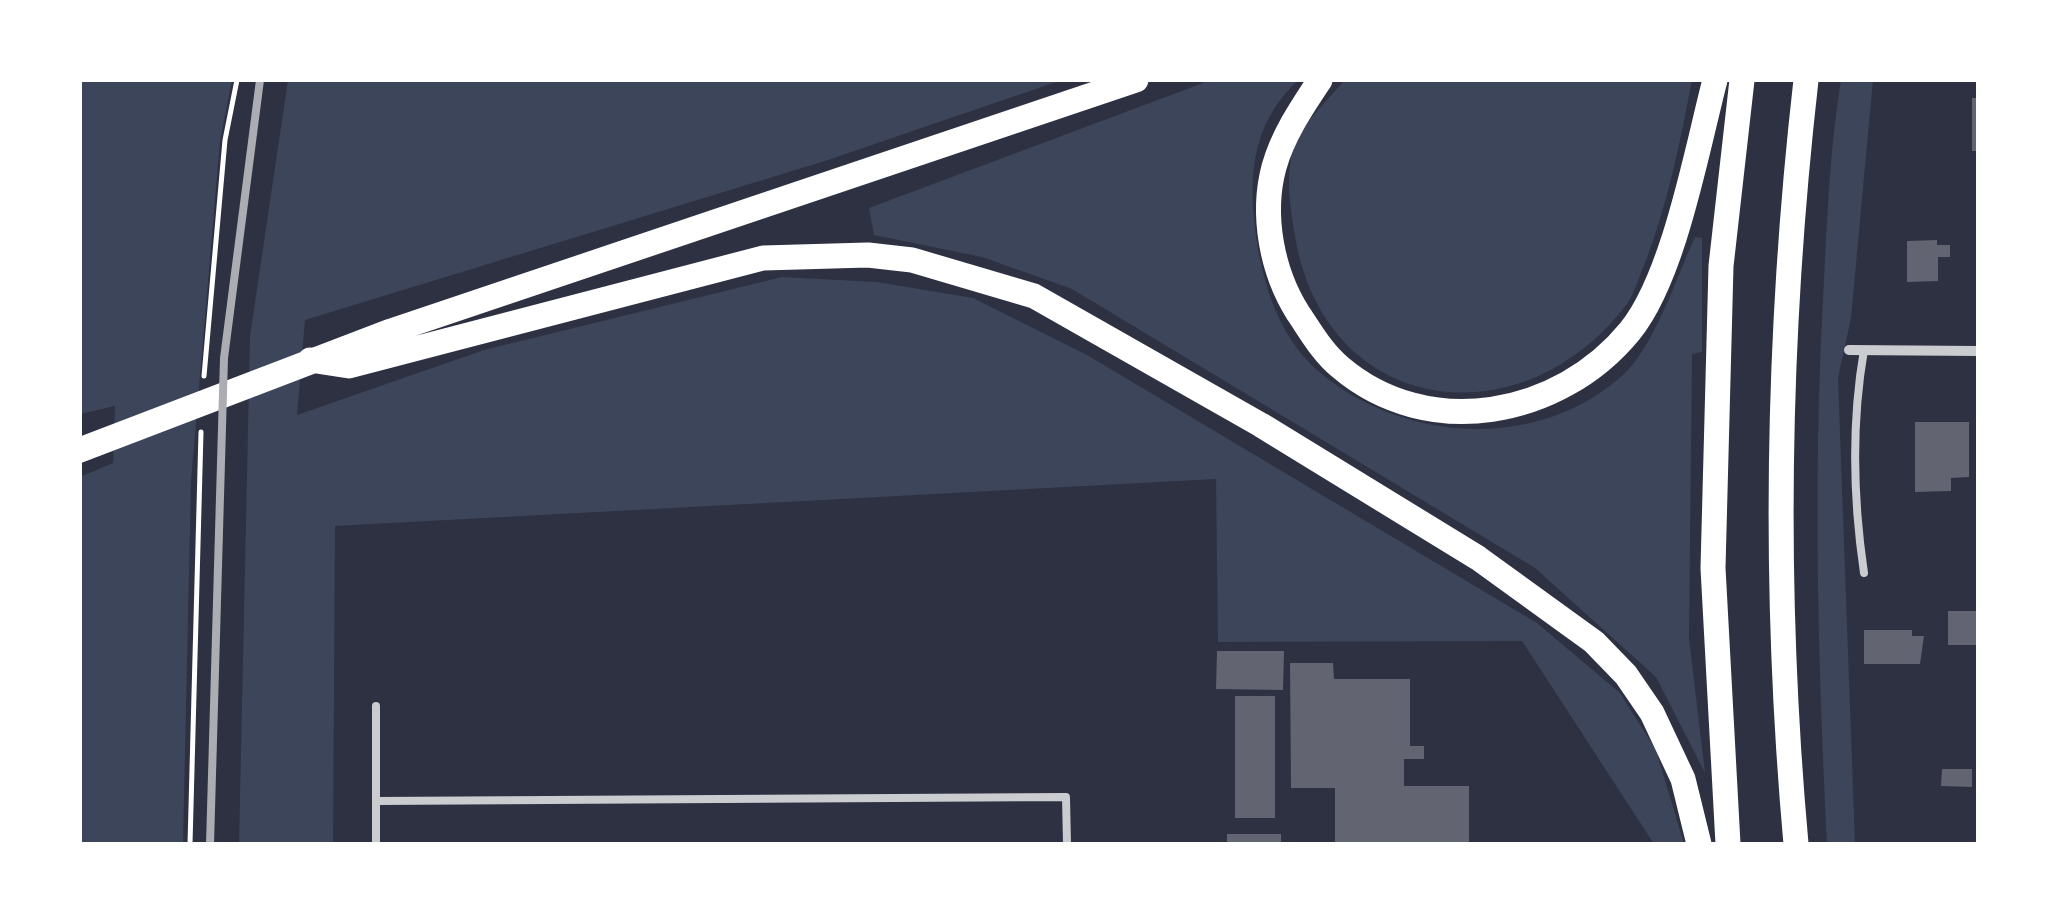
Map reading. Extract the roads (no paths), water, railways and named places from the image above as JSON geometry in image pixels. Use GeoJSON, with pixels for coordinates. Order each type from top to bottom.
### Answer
{"type":"FeatureCollection","features":[{"type":"Feature","properties":{"kind":"main road"},"geometry":{"type":"LineString","coordinates":[[80,450],[310,360],[1136,80]]}},
{"type":"Feature","properties":{"kind":"main road"},"geometry":{"type":"LineString","coordinates":[[1320,80],[1285,138],[1274,168],[1270,233],[1279,275],[1323,351],[1340,367],[1384,396],[1458,412],[1497,410],[1566,388],[1630,331],[1656,282],[1715,80]]}},
{"type":"Feature","properties":{"kind":"main road"},"geometry":{"type":"LineString","coordinates":[[1728,844],[1713,568],[1720,266],[1742,80]]}},
{"type":"Feature","properties":{"kind":"main road"},"geometry":{"type":"LineString","coordinates":[[1796,844],[1786,729],[1780,554],[1784,346],[1806,80]]}},
{"type":"Feature","properties":{"kind":"main road"},"geometry":{"type":"LineString","coordinates":[[310,360],[349,366],[763,258],[868,255],[912,260],[1034,296],[1260,425],[1478,558],[1594,642],[1652,713],[1683,779],[1699,844]]}},
{"type":"Feature","properties":{"kind":"street"},"geometry":{"type":"LineString","coordinates":[[1849,350],[1978,351]]}},
{"type":"Feature","properties":{"kind":"lane"},"geometry":{"type":"LineString","coordinates":[[1864,350],[1854,436],[1856,520],[1864,573]]}},
{"type":"Feature","properties":{"kind":"lane"},"geometry":{"type":"LineString","coordinates":[[376,706],[376,844]]}},
{"type":"Feature","properties":{"kind":"lane"},"geometry":{"type":"LineString","coordinates":[[376,801],[1066,798],[1067,844]]}},
{"type":"Feature","properties":{"kind":"railway"},"geometry":{"type":"LineString","coordinates":[[210,844],[224,358],[260,80]]}}]}
